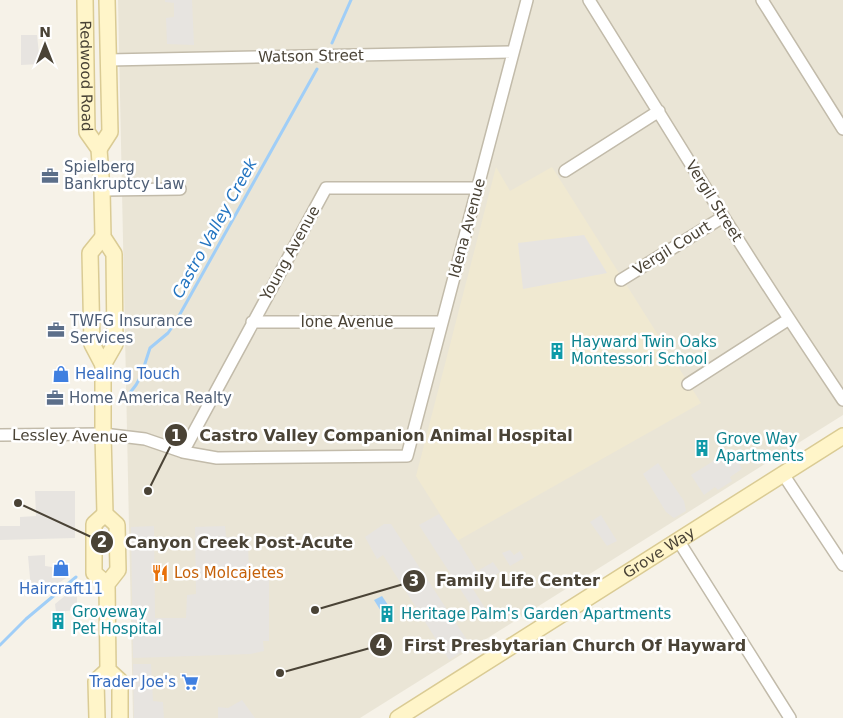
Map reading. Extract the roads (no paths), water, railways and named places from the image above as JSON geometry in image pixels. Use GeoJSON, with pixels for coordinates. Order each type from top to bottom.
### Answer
{"type":"FeatureCollection","features":[{"type":"Feature","properties":{"kind":"main road","name":"Redwood Road"},"geometry":{"type":"LineString","coordinates":[[85,0],[87,132],[99,149],[103,237],[114,254],[115,344],[103,365]]}},
{"type":"Feature","properties":{"kind":"main road","name":"Redwood Road"},"geometry":{"type":"LineString","coordinates":[[99,149],[110,132],[107,0]]}},
{"type":"Feature","properties":{"kind":"main road","name":"Redwood Road"},"geometry":{"type":"LineString","coordinates":[[103,237],[90,253],[92,344],[103,365],[105,514]]}},
{"type":"Feature","properties":{"kind":"main road","name":"Grove Way"},"geometry":{"type":"LineString","coordinates":[[398,718],[843,436]]}},
{"type":"Feature","properties":{"kind":"main road"},"geometry":{"type":"LineString","coordinates":[[107,584],[94,573],[94,524],[105,514],[117,525],[118,570],[107,584],[108,670],[120,681],[120,718]]}},
{"type":"Feature","properties":{"kind":"main road"},"geometry":{"type":"LineString","coordinates":[[96,718],[96,681],[108,670]]}},
{"type":"Feature","properties":{"kind":"street","name":"Idena Avenue"},"geometry":{"type":"LineString","coordinates":[[407,456],[527,0]]}},
{"type":"Feature","properties":{"kind":"street","name":"Vergil Street"},"geometry":{"type":"LineString","coordinates":[[589,0],[724,217],[843,400]]}},
{"type":"Feature","properties":{"kind":"street"},"geometry":{"type":"LineString","coordinates":[[762,0],[843,128]]}},
{"type":"Feature","properties":{"kind":"street","name":"Watson Street"},"geometry":{"type":"LineString","coordinates":[[108,60],[513,52]]}},
{"type":"Feature","properties":{"kind":"street"},"geometry":{"type":"LineString","coordinates":[[565,170],[659,111]]}},
{"type":"Feature","properties":{"kind":"street","name":"Young Avenue"},"geometry":{"type":"LineString","coordinates":[[183,452],[326,188],[478,188]]}},
{"type":"Feature","properties":{"kind":"street"},"geometry":{"type":"LineString","coordinates":[[102,190],[180,189]]}},
{"type":"Feature","properties":{"kind":"street","name":"Vergil Court"},"geometry":{"type":"LineString","coordinates":[[621,280],[724,217]]}},
{"type":"Feature","properties":{"kind":"street"},"geometry":{"type":"LineString","coordinates":[[688,384],[789,319]]}},
{"type":"Feature","properties":{"kind":"street","name":"Ione Avenue"},"geometry":{"type":"LineString","coordinates":[[252,322],[442,322]]}},
{"type":"Feature","properties":{"kind":"street","name":"Lessley Avenue"},"geometry":{"type":"LineString","coordinates":[[0,435],[103,434],[144,439],[183,452],[217,458],[407,456]]}},
{"type":"Feature","properties":{"kind":"street"},"geometry":{"type":"LineString","coordinates":[[783,474],[843,565]]}},
{"type":"Feature","properties":{"kind":"street"},"geometry":{"type":"LineString","coordinates":[[678,540],[790,718]]}},
{"type":"Feature","properties":{"kind":"water"},"geometry":{"type":"Polygon","coordinates":[[[382,596],[392,611],[384,616],[374,600],[382,596]]]}},
{"type":"Feature","properties":{"kind":"waterway","name":"Castro Valley Creek"},"geometry":{"type":"LineString","coordinates":[[332,43],[351,0]]}},
{"type":"Feature","properties":{"kind":"waterway","name":"Castro Valley Creek"},"geometry":{"type":"LineString","coordinates":[[129,394],[141,376],[150,348],[168,333],[175,323],[317,69]]}},
{"type":"Feature","properties":{"kind":"waterway","name":"Castro Valley Creek"},"geometry":{"type":"LineString","coordinates":[[0,645],[26,619],[76,577]]}},
{"type":"Feature","properties":{"kind":"place","name":"Spielberg Bankruptcy Law"},"geometry":{"type":"Point","coordinates":[50,176]}},
{"type":"Feature","properties":{"kind":"place","name":"TWFG Insurance Services"},"geometry":{"type":"Point","coordinates":[56,330]}},
{"type":"Feature","properties":{"kind":"place","name":"Hayward Twin Oaks Montessori School"},"geometry":{"type":"Point","coordinates":[557,351]}},
{"type":"Feature","properties":{"kind":"place","name":"Healing Touch"},"geometry":{"type":"Point","coordinates":[61,374]}},
{"type":"Feature","properties":{"kind":"place","name":"Home America Realty"},"geometry":{"type":"Point","coordinates":[55,398]}},
{"type":"Feature","properties":{"kind":"place","name":"Grove Way Apartments"},"geometry":{"type":"Point","coordinates":[702,448]}},
{"type":"Feature","properties":{"kind":"place","name":"Castro Valley Companion Animal Hospital"},"geometry":{"type":"Point","coordinates":[148,491]}},
{"type":"Feature","properties":{"kind":"place","name":"Canyon Creek Post-Acute"},"geometry":{"type":"Point","coordinates":[18,503]}},
{"type":"Feature","properties":{"kind":"place","name":"Haircraft11"},"geometry":{"type":"Point","coordinates":[61,568]}},
{"type":"Feature","properties":{"kind":"place","name":"Los Molcajetes"},"geometry":{"type":"Point","coordinates":[160,573]}},
{"type":"Feature","properties":{"kind":"place","name":"Family Life Center"},"geometry":{"type":"Point","coordinates":[315,610]}},
{"type":"Feature","properties":{"kind":"place","name":"Heritage Palm's Garden Apartments"},"geometry":{"type":"Point","coordinates":[387,614]}},
{"type":"Feature","properties":{"kind":"place","name":"Groveway Pet Hospital"},"geometry":{"type":"Point","coordinates":[58,621]}},
{"type":"Feature","properties":{"kind":"place","name":"First Presbytarian Church Of Hayward"},"geometry":{"type":"Point","coordinates":[280,673]}},
{"type":"Feature","properties":{"kind":"place","name":"Trader Joe's"},"geometry":{"type":"Point","coordinates":[190,682]}}]}
